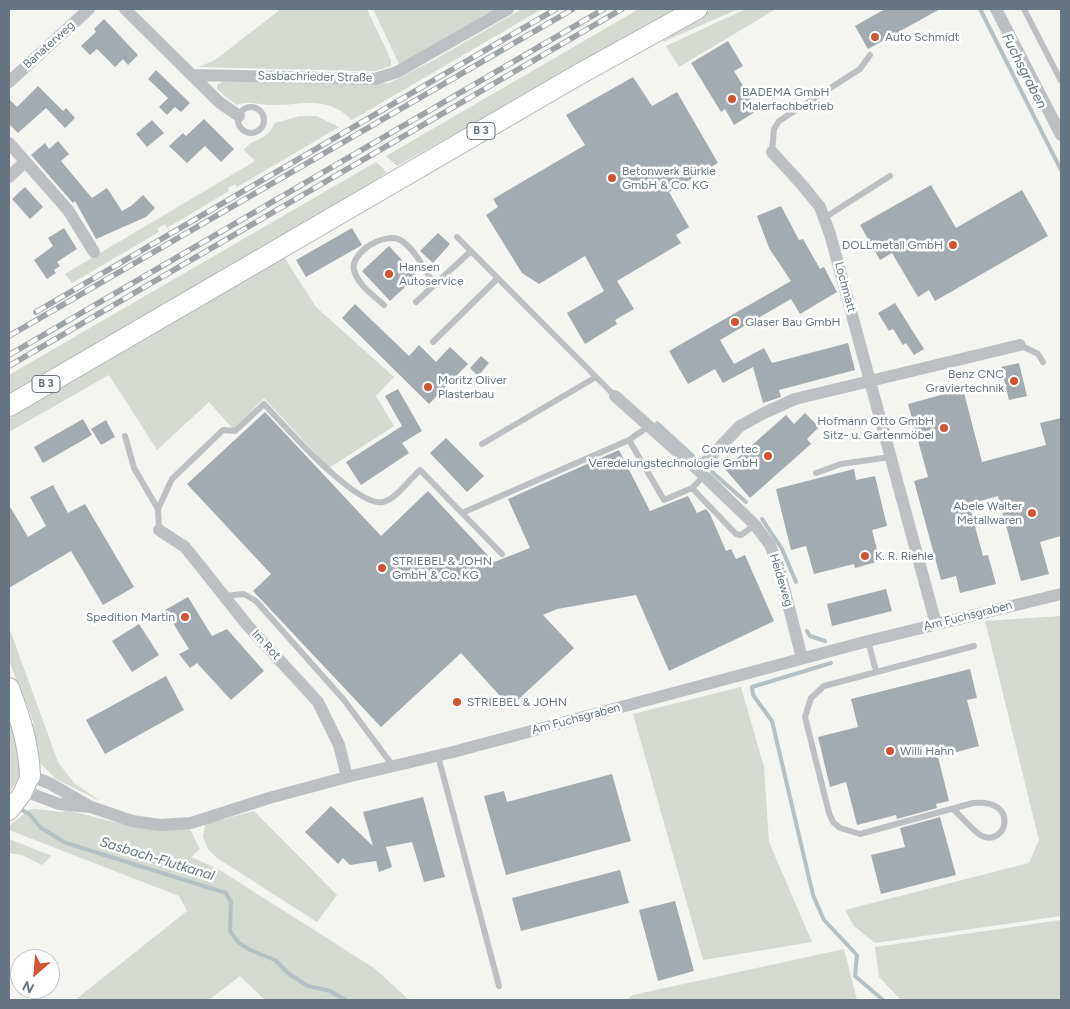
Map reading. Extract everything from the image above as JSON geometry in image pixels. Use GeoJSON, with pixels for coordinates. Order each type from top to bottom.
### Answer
{"type":"FeatureCollection","features":[{"type":"Feature","properties":{"kind":"main road","name":"B 3"},"geometry":{"type":"LineString","coordinates":[[9,406],[576,76],[697,9]]}},
{"type":"Feature","properties":{"kind":"main road"},"geometry":{"type":"LineString","coordinates":[[9,688],[25,729],[30,752],[25,787]]}},
{"type":"Feature","properties":{"kind":"street","name":"Banaterweg"},"geometry":{"type":"LineString","coordinates":[[9,82],[89,9]]}},
{"type":"Feature","properties":{"kind":"street"},"geometry":{"type":"LineString","coordinates":[[126,9],[219,102],[239,116]]}},
{"type":"Feature","properties":{"kind":"street","name":"Sasbachrieder Straße"},"geometry":{"type":"LineString","coordinates":[[194,75],[375,79],[397,72],[508,9]]}},
{"type":"Feature","properties":{"kind":"street"},"geometry":{"type":"LineString","coordinates":[[996,9],[1061,135]]}},
{"type":"Feature","properties":{"kind":"street"},"geometry":{"type":"LineString","coordinates":[[9,143],[68,210],[94,252]]}},
{"type":"Feature","properties":{"kind":"street","name":"Lochmatt"},"geometry":{"type":"LineString","coordinates":[[772,152],[820,207],[830,234],[936,624]]}},
{"type":"Feature","properties":{"kind":"street"},"geometry":{"type":"LineString","coordinates":[[9,177],[25,162]]}},
{"type":"Feature","properties":{"kind":"street"},"geometry":{"type":"LineString","coordinates":[[701,473],[740,426],[795,399],[1020,345]]}},
{"type":"Feature","properties":{"kind":"street","name":"Heideweg"},"geometry":{"type":"LineString","coordinates":[[615,396],[701,473],[755,525],[770,545],[779,569],[802,658]]}},
{"type":"Feature","properties":{"kind":"street","name":"Im Rot"},"geometry":{"type":"LineString","coordinates":[[159,530],[185,548],[224,596],[318,702],[339,745],[347,777]]}},
{"type":"Feature","properties":{"kind":"street","name":"Am Fuchsgraben"},"geometry":{"type":"LineString","coordinates":[[25,787],[83,800],[91,807],[132,821],[160,825],[191,823],[269,798],[347,777],[438,756],[868,641],[1061,594]]}},
{"type":"Feature","properties":{"kind":"street"},"geometry":{"type":"LineString","coordinates":[[9,810],[25,787]]}},
{"type":"Feature","properties":{"kind":"lane"},"geometry":{"type":"LineString","coordinates":[[1024,9],[1061,81]]}},
{"type":"Feature","properties":{"kind":"lane"},"geometry":{"type":"LineString","coordinates":[[772,152],[774,129],[779,120],[860,69],[870,55]]}},
{"type":"Feature","properties":{"kind":"lane"},"geometry":{"type":"LineString","coordinates":[[245,108],[256,108],[263,114],[264,124],[257,132],[247,133],[239,126],[239,116],[245,108]]}},
{"type":"Feature","properties":{"kind":"lane"},"geometry":{"type":"LineString","coordinates":[[824,218],[890,176]]}},
{"type":"Feature","properties":{"kind":"lane"},"geometry":{"type":"LineString","coordinates":[[384,305],[360,282],[353,265],[356,258],[380,239],[391,237],[401,240],[413,252],[435,285]]}},
{"type":"Feature","properties":{"kind":"lane"},"geometry":{"type":"LineString","coordinates":[[457,237],[615,396]]}},
{"type":"Feature","properties":{"kind":"lane"},"geometry":{"type":"LineString","coordinates":[[416,302],[471,251]]}},
{"type":"Feature","properties":{"kind":"lane"},"geometry":{"type":"LineString","coordinates":[[433,342],[498,278]]}},
{"type":"Feature","properties":{"kind":"lane"},"geometry":{"type":"LineString","coordinates":[[1020,345],[1038,354],[1043,362]]}},
{"type":"Feature","properties":{"kind":"lane"},"geometry":{"type":"LineString","coordinates":[[482,444],[596,377]]}},
{"type":"Feature","properties":{"kind":"lane"},"geometry":{"type":"LineString","coordinates":[[158,509],[172,479],[223,430],[235,431],[264,404],[320,465],[369,501],[382,502],[391,498],[420,470],[502,554]]}},
{"type":"Feature","properties":{"kind":"lane"},"geometry":{"type":"LineString","coordinates":[[462,513],[629,440],[649,426]]}},
{"type":"Feature","properties":{"kind":"lane"},"geometry":{"type":"LineString","coordinates":[[125,436],[134,468],[158,509],[159,530]]}},
{"type":"Feature","properties":{"kind":"lane"},"geometry":{"type":"LineString","coordinates":[[629,440],[664,500],[692,488],[701,473]]}},
{"type":"Feature","properties":{"kind":"lane"},"geometry":{"type":"LineString","coordinates":[[816,473],[841,464],[890,457]]}},
{"type":"Feature","properties":{"kind":"lane"},"geometry":{"type":"LineString","coordinates":[[692,488],[736,534],[742,535],[755,525]]}},
{"type":"Feature","properties":{"kind":"lane"},"geometry":{"type":"LineString","coordinates":[[224,596],[244,594],[256,601],[344,700],[393,766]]}},
{"type":"Feature","properties":{"kind":"lane"},"geometry":{"type":"LineString","coordinates":[[868,641],[876,671]]}},
{"type":"Feature","properties":{"kind":"lane"},"geometry":{"type":"LineString","coordinates":[[953,809],[982,836],[992,837],[999,834],[1005,825],[1004,814],[999,807],[985,802],[953,809],[860,834],[849,833],[833,822],[829,813],[805,717],[811,698],[824,686],[974,646]]}},
{"type":"Feature","properties":{"kind":"lane"},"geometry":{"type":"LineString","coordinates":[[438,756],[499,986]]}},
{"type":"Feature","properties":{"kind":"shaded area"},"geometry":{"type":"Polygon","coordinates":[[[281,9],[367,9],[391,60],[391,66],[375,71],[199,67],[215,60],[281,9]]]}},
{"type":"Feature","properties":{"kind":"shaded area"},"geometry":{"type":"Polygon","coordinates":[[[373,9],[503,9],[401,68],[373,9]]]}},
{"type":"Feature","properties":{"kind":"shaded area"},"geometry":{"type":"Polygon","coordinates":[[[522,9],[542,9],[352,120],[342,112],[323,104],[271,105],[250,103],[236,105],[217,89],[217,85],[222,82],[389,83],[434,60],[522,9]]]}},
{"type":"Feature","properties":{"kind":"shaded area"},"geometry":{"type":"Polygon","coordinates":[[[639,9],[679,9],[397,166],[386,156],[639,9]]]}},
{"type":"Feature","properties":{"kind":"shaded area"},"geometry":{"type":"Polygon","coordinates":[[[712,9],[738,9],[663,42],[661,38],[712,9]]]}},
{"type":"Feature","properties":{"kind":"shaded area"},"geometry":{"type":"Polygon","coordinates":[[[746,9],[776,9],[679,67],[666,46],[746,9]]]}},
{"type":"Feature","properties":{"kind":"shaded area"},"geometry":{"type":"Polygon","coordinates":[[[300,116],[316,116],[339,127],[237,187],[235,184],[228,188],[229,191],[167,228],[165,224],[157,229],[159,232],[72,283],[65,274],[255,161],[244,150],[251,143],[263,138],[275,123],[300,116]]]}},
{"type":"Feature","properties":{"kind":"shaded area"},"geometry":{"type":"Polygon","coordinates":[[[376,162],[387,172],[363,189],[9,394],[9,375],[376,162]]]}},
{"type":"Feature","properties":{"kind":"shaded area"},"geometry":{"type":"Polygon","coordinates":[[[282,254],[316,307],[394,377],[376,396],[394,426],[329,468],[264,398],[233,429],[209,402],[157,450],[109,375],[9,432],[9,419],[106,357],[282,254]]]}},
{"type":"Feature","properties":{"kind":"shaded area"},"geometry":{"type":"Polygon","coordinates":[[[1061,616],[1061,916],[875,943],[854,926],[845,910],[1029,863],[1039,840],[985,621],[1061,616]]]}},
{"type":"Feature","properties":{"kind":"shaded area"},"geometry":{"type":"Polygon","coordinates":[[[9,627],[58,762],[74,783],[100,801],[56,779],[39,762],[33,721],[9,661],[9,627]]]}},
{"type":"Feature","properties":{"kind":"shaded area"},"geometry":{"type":"Polygon","coordinates":[[[741,687],[764,767],[769,842],[812,942],[703,960],[633,714],[741,687]]]}},
{"type":"Feature","properties":{"kind":"shaded area"},"geometry":{"type":"Polygon","coordinates":[[[9,704],[21,767],[18,780],[9,793],[9,704]]]}},
{"type":"Feature","properties":{"kind":"shaded area"},"geometry":{"type":"Polygon","coordinates":[[[29,810],[62,812],[67,810],[134,827],[190,829],[200,849],[191,857],[218,869],[374,968],[409,1000],[265,1000],[240,976],[209,1000],[75,1000],[187,911],[179,896],[9,830],[9,826],[29,810]]]}},
{"type":"Feature","properties":{"kind":"shaded area"},"geometry":{"type":"Polygon","coordinates":[[[254,811],[337,895],[317,922],[217,858],[208,849],[203,837],[205,824],[254,811]]]}},
{"type":"Feature","properties":{"kind":"shaded area"},"geometry":{"type":"Polygon","coordinates":[[[9,839],[52,856],[42,865],[22,855],[9,853],[9,839]]]}},
{"type":"Feature","properties":{"kind":"shaded area"},"geometry":{"type":"Polygon","coordinates":[[[1061,920],[1061,1000],[901,1000],[879,977],[875,947],[1061,920]]]}},
{"type":"Feature","properties":{"kind":"shaded area"},"geometry":{"type":"Polygon","coordinates":[[[844,949],[857,1000],[626,1000],[633,995],[844,949]]]}},
{"type":"Feature","properties":{"kind":"building","name":"Auto Schmidt"},"geometry":{"type":"Polygon","coordinates":[[[885,9],[940,9],[868,49],[855,26],[885,9]]]}},
{"type":"Feature","properties":{"kind":"building"},"geometry":{"type":"Polygon","coordinates":[[[104,19],[138,55],[128,65],[123,59],[115,67],[97,49],[90,55],[81,46],[96,32],[94,29],[104,19]]]}},
{"type":"Feature","properties":{"kind":"building"},"geometry":{"type":"Polygon","coordinates":[[[728,41],[743,66],[734,71],[758,110],[734,125],[725,109],[721,112],[691,63],[728,41]]]}},
{"type":"Feature","properties":{"kind":"building"},"geometry":{"type":"Polygon","coordinates":[[[156,70],[190,103],[181,112],[175,107],[167,115],[159,107],[168,98],[148,79],[156,70]]]}},
{"type":"Feature","properties":{"kind":"building","name":"Betonwerk Bürkle GmbH & Co. KG"},"geometry":{"type":"Polygon","coordinates":[[[633,77],[652,106],[677,92],[718,163],[669,192],[689,227],[676,235],[681,243],[617,281],[634,309],[615,320],[617,324],[585,344],[567,313],[604,291],[585,256],[539,284],[522,273],[486,215],[498,207],[493,199],[585,145],[566,115],[633,77]]]}},
{"type":"Feature","properties":{"kind":"building"},"geometry":{"type":"Polygon","coordinates":[[[38,86],[63,111],[66,108],[75,118],[65,128],[46,108],[18,133],[9,124],[9,99],[17,107],[38,86]]]}},
{"type":"Feature","properties":{"kind":"building"},"geometry":{"type":"Polygon","coordinates":[[[204,119],[234,149],[221,162],[205,146],[187,163],[169,146],[183,133],[186,136],[204,119]]]}},
{"type":"Feature","properties":{"kind":"building"},"geometry":{"type":"Polygon","coordinates":[[[152,120],[164,133],[147,147],[136,134],[152,120]]]}},
{"type":"Feature","properties":{"kind":"building"},"geometry":{"type":"Polygon","coordinates":[[[58,141],[69,154],[61,161],[92,198],[107,188],[122,211],[143,195],[155,208],[146,217],[96,239],[75,201],[73,203],[31,155],[45,143],[49,149],[58,141]]]}},
{"type":"Feature","properties":{"kind":"building","name":"DOLLmetall GmbH"},"geometry":{"type":"Polygon","coordinates":[[[931,185],[956,228],[1022,190],[1048,236],[935,301],[929,290],[918,297],[892,253],[880,260],[860,225],[931,185]]]}},
{"type":"Feature","properties":{"kind":"building"},"geometry":{"type":"Polygon","coordinates":[[[25,187],[43,207],[30,219],[12,199],[25,187]]]}},
{"type":"Feature","properties":{"kind":"building"},"geometry":{"type":"Polygon","coordinates":[[[781,206],[799,240],[803,239],[820,269],[824,267],[837,292],[800,314],[791,299],[720,340],[734,364],[764,348],[772,363],[848,343],[855,370],[779,390],[781,397],[763,403],[753,367],[723,383],[715,369],[688,384],[669,351],[791,281],[769,248],[757,216],[781,206]]]}},
{"type":"Feature","properties":{"kind":"building"},"geometry":{"type":"Polygon","coordinates":[[[64,228],[77,249],[57,262],[60,266],[54,270],[56,273],[47,279],[34,260],[53,246],[48,238],[64,228]]]}},
{"type":"Feature","properties":{"kind":"building"},"geometry":{"type":"Polygon","coordinates":[[[352,228],[362,245],[306,277],[296,260],[352,228]]]}},
{"type":"Feature","properties":{"kind":"building"},"geometry":{"type":"Polygon","coordinates":[[[438,233],[450,244],[433,263],[420,251],[438,233]]]}},
{"type":"Feature","properties":{"kind":"building","name":"Hansen Autoservice"},"geometry":{"type":"Polygon","coordinates":[[[389,246],[417,276],[390,301],[362,271],[389,246]]]}},
{"type":"Feature","properties":{"kind":"building"},"geometry":{"type":"Polygon","coordinates":[[[895,303],[924,349],[914,355],[906,343],[903,345],[893,329],[889,331],[878,313],[895,303]]]}},
{"type":"Feature","properties":{"kind":"building","name":"Moritz Oliver Plasterbau"},"geometry":{"type":"Polygon","coordinates":[[[355,304],[409,356],[419,345],[436,362],[450,347],[468,364],[429,404],[342,318],[355,304]]]}},
{"type":"Feature","properties":{"kind":"building"},"geometry":{"type":"Polygon","coordinates":[[[481,356],[489,363],[478,376],[470,368],[481,356]]]}},
{"type":"Feature","properties":{"kind":"building","name":"Benz CNC Graviertechnik"},"geometry":{"type":"Polygon","coordinates":[[[1019,363],[1027,396],[1009,400],[1001,367],[1019,363]]]}},
{"type":"Feature","properties":{"kind":"building"},"geometry":{"type":"Polygon","coordinates":[[[398,389],[422,431],[402,443],[409,453],[361,485],[346,462],[402,426],[385,396],[398,389]]]}},
{"type":"Feature","properties":{"kind":"building"},"geometry":{"type":"Polygon","coordinates":[[[963,389],[982,462],[1046,445],[1040,423],[1061,418],[1061,536],[1040,542],[1049,574],[1021,581],[998,496],[969,504],[983,556],[988,555],[996,584],[960,593],[956,576],[941,580],[914,481],[928,477],[908,404],[963,389]]]}},
{"type":"Feature","properties":{"kind":"building","name":"STRIEBEL & JOHN GmbH & Co. KG"},"geometry":{"type":"Polygon","coordinates":[[[265,412],[381,536],[428,491],[494,562],[530,548],[508,499],[619,450],[650,511],[688,496],[697,513],[706,509],[726,551],[731,549],[736,559],[745,555],[774,621],[669,671],[636,595],[557,609],[543,615],[574,648],[510,707],[461,653],[381,727],[253,591],[271,574],[187,484],[265,412]]]}},
{"type":"Feature","properties":{"kind":"building","name":"Convertec Veredelungstechnologie GmbH"},"geometry":{"type":"Polygon","coordinates":[[[805,413],[819,427],[807,439],[811,444],[750,498],[725,469],[786,415],[794,424],[805,413]]]}},
{"type":"Feature","properties":{"kind":"building"},"geometry":{"type":"Polygon","coordinates":[[[83,419],[92,435],[43,463],[34,447],[83,419]]]}},
{"type":"Feature","properties":{"kind":"building"},"geometry":{"type":"Polygon","coordinates":[[[106,420],[115,437],[101,445],[91,429],[106,420]]]}},
{"type":"Feature","properties":{"kind":"building"},"geometry":{"type":"Polygon","coordinates":[[[446,438],[484,476],[467,492],[430,453],[446,438]]]}},
{"type":"Feature","properties":{"kind":"building"},"geometry":{"type":"Polygon","coordinates":[[[854,469],[856,480],[875,476],[887,526],[872,530],[880,561],[855,568],[854,564],[814,574],[806,546],[791,550],[776,489],[854,469]]]}},
{"type":"Feature","properties":{"kind":"building"},"geometry":{"type":"Polygon","coordinates":[[[53,485],[68,513],[85,504],[134,587],[103,605],[71,551],[9,588],[9,505],[28,537],[46,526],[30,497],[53,485]]]}},
{"type":"Feature","properties":{"kind":"building"},"geometry":{"type":"Polygon","coordinates":[[[886,589],[892,611],[832,626],[827,604],[886,589]]]}},
{"type":"Feature","properties":{"kind":"building"},"geometry":{"type":"Polygon","coordinates":[[[188,597],[212,636],[227,629],[264,671],[231,700],[197,663],[190,668],[179,654],[189,649],[165,610],[188,597]]]}},
{"type":"Feature","properties":{"kind":"building"},"geometry":{"type":"Polygon","coordinates":[[[139,624],[159,655],[132,672],[112,641],[139,624]]]}},
{"type":"Feature","properties":{"kind":"building","name":"Willi Hahn"},"geometry":{"type":"Polygon","coordinates":[[[970,669],[977,698],[967,700],[979,746],[938,757],[949,801],[936,804],[937,808],[897,819],[896,815],[857,825],[846,782],[830,787],[818,737],[858,727],[851,699],[970,669]]]}},
{"type":"Feature","properties":{"kind":"building"},"geometry":{"type":"Polygon","coordinates":[[[166,676],[184,710],[105,754],[86,720],[166,676]]]}},
{"type":"Feature","properties":{"kind":"building"},"geometry":{"type":"Polygon","coordinates":[[[612,774],[631,841],[506,875],[484,796],[504,791],[507,802],[612,774]]]}},
{"type":"Feature","properties":{"kind":"building"},"geometry":{"type":"Polygon","coordinates":[[[423,797],[445,877],[424,882],[412,842],[386,847],[392,867],[379,872],[376,861],[350,865],[343,858],[338,864],[305,832],[331,806],[373,846],[363,812],[423,797]]]}},
{"type":"Feature","properties":{"kind":"building"},"geometry":{"type":"Polygon","coordinates":[[[940,817],[956,875],[881,894],[871,855],[905,847],[900,828],[940,817]]]}},
{"type":"Feature","properties":{"kind":"building"},"geometry":{"type":"Polygon","coordinates":[[[620,870],[629,903],[521,931],[512,898],[620,870]]]}},
{"type":"Feature","properties":{"kind":"building"},"geometry":{"type":"Polygon","coordinates":[[[675,901],[694,971],[658,981],[639,910],[675,901]]]}},
{"type":"Feature","properties":{"kind":"waterway","name":"Fuchsgraben"},"geometry":{"type":"LineString","coordinates":[[980,9],[1061,170]]}},
{"type":"Feature","properties":{"kind":"waterway"},"geometry":{"type":"LineString","coordinates":[[657,423],[693,456]]}},
{"type":"Feature","properties":{"kind":"waterway"},"geometry":{"type":"LineString","coordinates":[[712,472],[746,502]]}},
{"type":"Feature","properties":{"kind":"waterway"},"geometry":{"type":"LineString","coordinates":[[762,519],[782,549],[796,582]]}},
{"type":"Feature","properties":{"kind":"waterway"},"geometry":{"type":"LineString","coordinates":[[807,631],[810,636],[825,641]]}},
{"type":"Feature","properties":{"kind":"waterway"},"geometry":{"type":"LineString","coordinates":[[831,663],[752,687],[753,695],[772,721],[813,895],[824,920],[857,955],[855,976],[883,1000]]}},
{"type":"Feature","properties":{"kind":"waterway","name":"Sasbach-Flutkanal"},"geometry":{"type":"LineString","coordinates":[[19,808],[29,814],[41,828],[66,843],[226,893],[231,902],[230,931],[238,942],[250,950],[275,960],[289,974],[308,986],[330,991],[346,1000]]}},
{"type":"Feature","properties":{"kind":"railway"},"geometry":{"type":"LineString","coordinates":[[36,312],[556,9]]}},
{"type":"Feature","properties":{"kind":"railway"},"geometry":{"type":"LineString","coordinates":[[9,336],[573,9]]}},
{"type":"Feature","properties":{"kind":"railway"},"geometry":{"type":"LineString","coordinates":[[9,355],[604,9]]}},
{"type":"Feature","properties":{"kind":"railway"},"geometry":{"type":"LineString","coordinates":[[9,366],[622,9]]}},
{"type":"Feature","properties":{"kind":"place","name":"Auto Schmidt"},"geometry":{"type":"Point","coordinates":[875,37]}},
{"type":"Feature","properties":{"kind":"place","name":"BADEMA GmbH Malerfachbetrieb"},"geometry":{"type":"Point","coordinates":[732,99]}},
{"type":"Feature","properties":{"kind":"place","name":"Betonwerk Bürkle GmbH & Co. KG"},"geometry":{"type":"Point","coordinates":[612,178]}},
{"type":"Feature","properties":{"kind":"place","name":"DOLLmetall GmbH"},"geometry":{"type":"Point","coordinates":[953,245]}},
{"type":"Feature","properties":{"kind":"place","name":"Hansen Autoservice"},"geometry":{"type":"Point","coordinates":[389,274]}},
{"type":"Feature","properties":{"kind":"place","name":"Glaser Bau GmbH"},"geometry":{"type":"Point","coordinates":[735,322]}},
{"type":"Feature","properties":{"kind":"place","name":"Benz CNC Graviertechnik"},"geometry":{"type":"Point","coordinates":[1014,381]}},
{"type":"Feature","properties":{"kind":"place","name":"Moritz Oliver Plasterbau"},"geometry":{"type":"Point","coordinates":[428,387]}},
{"type":"Feature","properties":{"kind":"place","name":"Hofmann Otto GmbH Sitz- u. Gartenmöbel"},"geometry":{"type":"Point","coordinates":[944,428]}},
{"type":"Feature","properties":{"kind":"place","name":"Convertec Veredelungstechnologie GmbH"},"geometry":{"type":"Point","coordinates":[768,456]}},
{"type":"Feature","properties":{"kind":"place","name":"Abele Walter Metallwaren"},"geometry":{"type":"Point","coordinates":[1032,513]}},
{"type":"Feature","properties":{"kind":"place","name":"K. R. Riehle"},"geometry":{"type":"Point","coordinates":[865,556]}},
{"type":"Feature","properties":{"kind":"place","name":"STRIEBEL & JOHN GmbH & Co. KG"},"geometry":{"type":"Point","coordinates":[382,568]}},
{"type":"Feature","properties":{"kind":"place","name":"Spedition Martin"},"geometry":{"type":"Point","coordinates":[185,617]}},
{"type":"Feature","properties":{"kind":"place","name":"STRIEBEL & JOHN"},"geometry":{"type":"Point","coordinates":[457,702]}},
{"type":"Feature","properties":{"kind":"place","name":"Willi Hahn"},"geometry":{"type":"Point","coordinates":[890,751]}}]}
